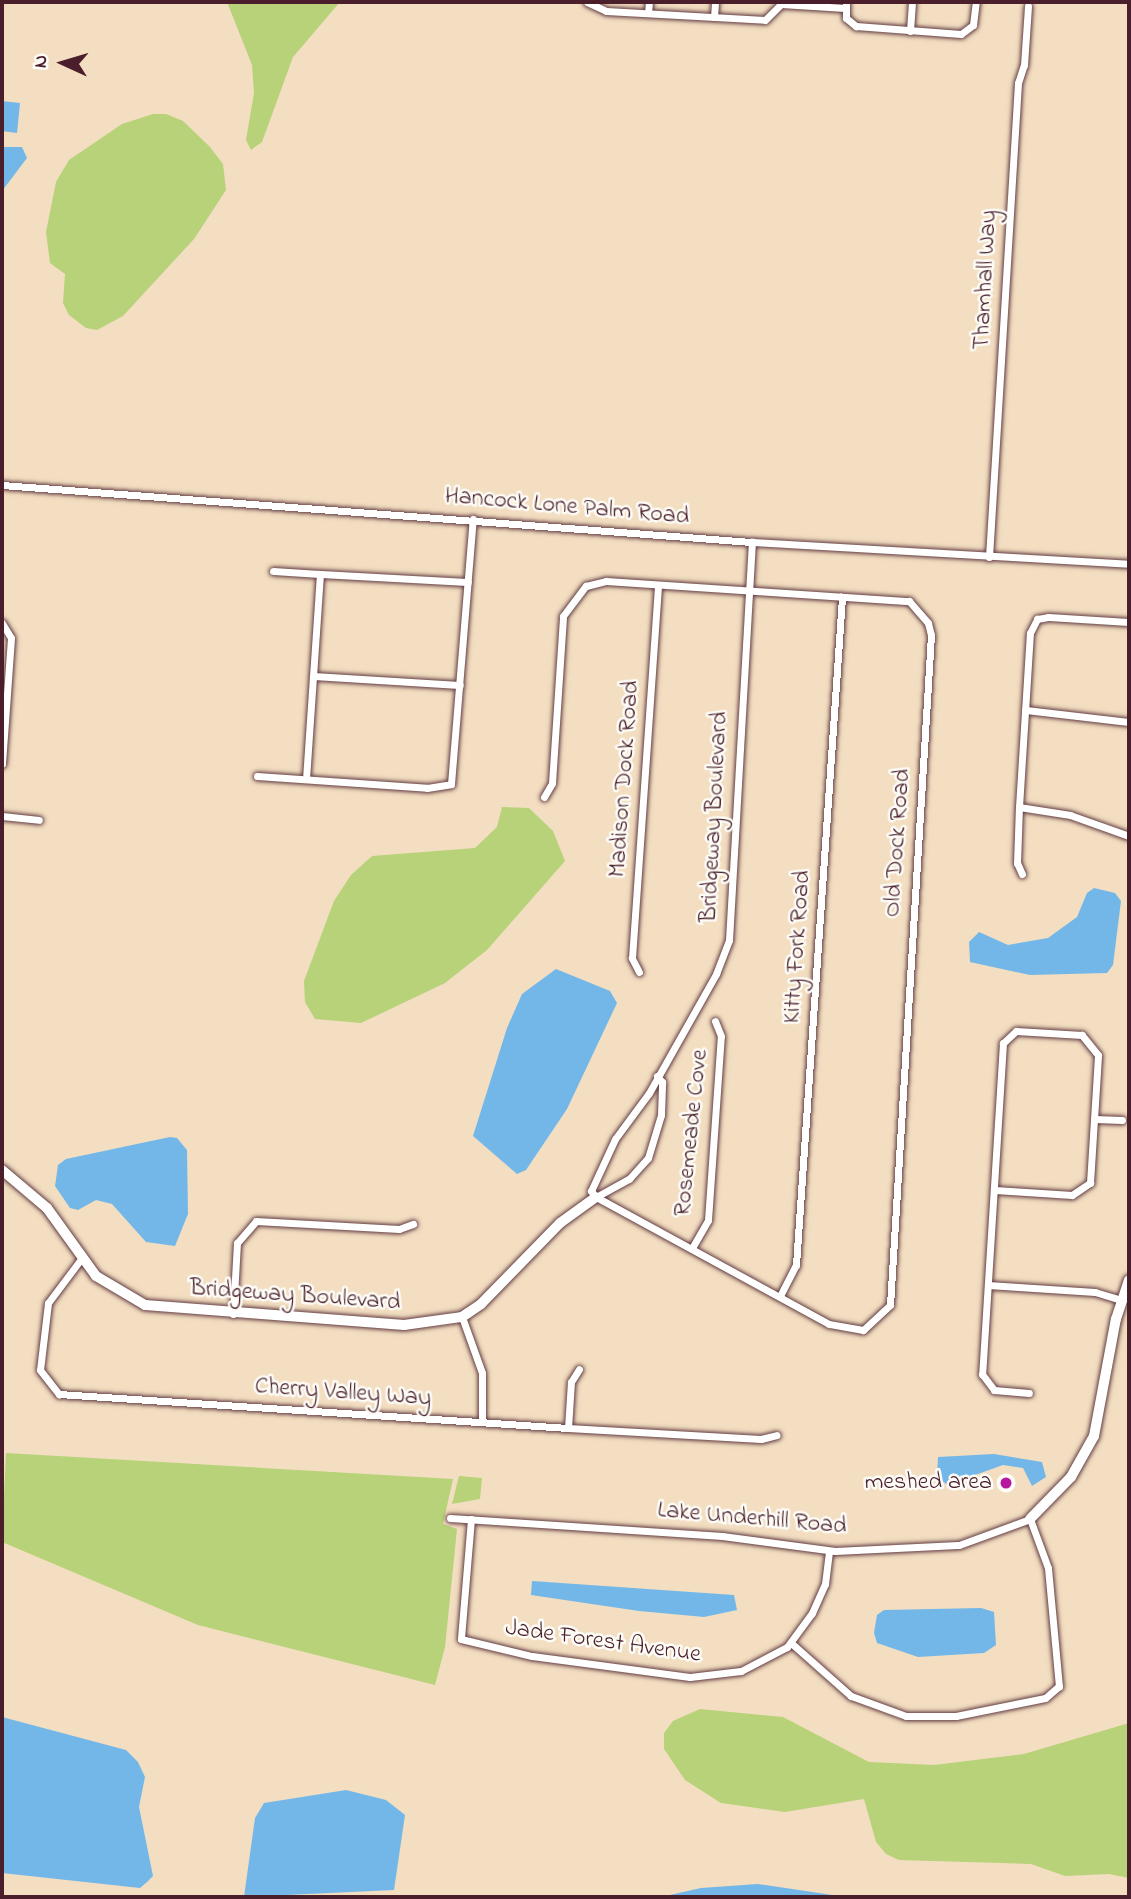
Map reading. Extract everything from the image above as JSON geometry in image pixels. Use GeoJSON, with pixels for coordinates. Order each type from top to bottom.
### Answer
{"type":"FeatureCollection","features":[{"type":"Feature","properties":{"kind":"street"},"geometry":{"type":"LineString","coordinates":[[587,2],[601,10],[765,20],[781,3],[846,5],[846,18],[856,26],[966,32],[975,20],[976,2]]}},
{"type":"Feature","properties":{"kind":"street"},"geometry":{"type":"LineString","coordinates":[[648,13],[649,2]]}},
{"type":"Feature","properties":{"kind":"street"},"geometry":{"type":"LineString","coordinates":[[714,17],[715,2]]}},
{"type":"Feature","properties":{"kind":"street"},"geometry":{"type":"LineString","coordinates":[[910,31],[912,2]]}},
{"type":"Feature","properties":{"kind":"street","name":"Thamhall Way"},"geometry":{"type":"LineString","coordinates":[[989,557],[1018,83],[1024,65],[1028,6]]}},
{"type":"Feature","properties":{"kind":"street","name":"Hancock Lone Palm Road"},"geometry":{"type":"LineString","coordinates":[[2,485],[752,541],[1129,564]]}},
{"type":"Feature","properties":{"kind":"street"},"geometry":{"type":"LineString","coordinates":[[257,776],[446,788],[453,776],[473,519]]}},
{"type":"Feature","properties":{"kind":"street","name":"Bridgeway Boulevard"},"geometry":{"type":"LineString","coordinates":[[596,1196],[591,1191],[615,1139],[657,1076],[716,974],[729,940],[752,541]]}},
{"type":"Feature","properties":{"kind":"street"},"geometry":{"type":"LineString","coordinates":[[273,571],[468,582]]}},
{"type":"Feature","properties":{"kind":"street"},"geometry":{"type":"LineString","coordinates":[[306,779],[320,574]]}},
{"type":"Feature","properties":{"kind":"street","name":"Old Dock Road"},"geometry":{"type":"LineString","coordinates":[[544,797],[552,783],[563,616],[586,586],[606,581],[749,593],[909,601],[921,610],[931,635],[890,1305],[863,1329],[849,1331],[596,1196]]}},
{"type":"Feature","properties":{"kind":"street","name":"Madison Dock Road"},"geometry":{"type":"LineString","coordinates":[[639,972],[632,958],[658,586]]}},
{"type":"Feature","properties":{"kind":"street","name":"Kitty Fork Road"},"geometry":{"type":"LineString","coordinates":[[780,1296],[796,1265],[842,597]]}},
{"type":"Feature","properties":{"kind":"street"},"geometry":{"type":"LineString","coordinates":[[1022,874],[1017,863],[1030,633],[1037,619],[1129,622]]}},
{"type":"Feature","properties":{"kind":"street"},"geometry":{"type":"LineString","coordinates":[[2,623],[11,638],[2,764]]}},
{"type":"Feature","properties":{"kind":"street"},"geometry":{"type":"LineString","coordinates":[[313,676],[460,685]]}},
{"type":"Feature","properties":{"kind":"street"},"geometry":{"type":"LineString","coordinates":[[1025,710],[1129,722]]}},
{"type":"Feature","properties":{"kind":"street"},"geometry":{"type":"LineString","coordinates":[[1019,807],[1070,815],[1129,836]]}},
{"type":"Feature","properties":{"kind":"street"},"geometry":{"type":"LineString","coordinates":[[2,816],[39,820]]}},
{"type":"Feature","properties":{"kind":"street","name":"Rosemeade Cove"},"geometry":{"type":"LineString","coordinates":[[692,1248],[708,1220],[721,1036],[715,1021]]}},
{"type":"Feature","properties":{"kind":"street"},"geometry":{"type":"LineString","coordinates":[[995,1189],[1082,1192],[1090,1183],[1098,1055],[1082,1035],[1016,1031],[1003,1044],[983,1380],[994,1390],[1029,1393]]}},
{"type":"Feature","properties":{"kind":"street","name":"Bridgeway Boulevard"},"geometry":{"type":"LineString","coordinates":[[2,1170],[47,1208],[81,1259],[112,1289],[145,1305],[233,1315],[404,1325],[461,1317],[495,1294],[561,1223],[596,1196],[629,1179],[648,1158],[661,1115],[662,1082],[657,1076]]}},
{"type":"Feature","properties":{"kind":"street"},"geometry":{"type":"LineString","coordinates":[[1095,1119],[1122,1120]]}},
{"type":"Feature","properties":{"kind":"street"},"geometry":{"type":"LineString","coordinates":[[233,1315],[237,1243],[256,1221],[399,1229],[413,1224]]}},
{"type":"Feature","properties":{"kind":"street","name":"Cherry Valley Way"},"geometry":{"type":"LineString","coordinates":[[81,1259],[48,1303],[40,1370],[59,1394],[568,1428],[761,1439],[777,1436]]}},
{"type":"Feature","properties":{"kind":"street","name":"Lake Underhill Road"},"geometry":{"type":"LineString","coordinates":[[450,1518],[722,1536],[829,1551],[959,1545],[1030,1518],[1064,1487],[1090,1446],[1101,1414],[1121,1300],[1129,1280]]}},
{"type":"Feature","properties":{"kind":"street"},"geometry":{"type":"LineString","coordinates":[[988,1285],[1095,1292],[1121,1300]]}},
{"type":"Feature","properties":{"kind":"street"},"geometry":{"type":"LineString","coordinates":[[461,1317],[482,1373],[482,1422]]}},
{"type":"Feature","properties":{"kind":"street"},"geometry":{"type":"LineString","coordinates":[[568,1428],[571,1382],[579,1369]]}},
{"type":"Feature","properties":{"kind":"street"},"geometry":{"type":"LineString","coordinates":[[791,1643],[851,1696],[906,1716],[949,1717],[1052,1695],[1059,1678],[1049,1576],[1030,1518]]}},
{"type":"Feature","properties":{"kind":"street","name":"Jade Forest Avenue"},"geometry":{"type":"LineString","coordinates":[[471,1519],[461,1639],[539,1657],[697,1677],[741,1671],[791,1643],[812,1613],[825,1584],[829,1551]]}},
{"type":"Feature","properties":{"kind":"green space"},"geometry":{"type":"Polygon","coordinates":[[[227,2],[340,2],[293,57],[262,142],[251,150],[246,140],[254,93],[252,65],[227,2]]]}},
{"type":"Feature","properties":{"kind":"green space"},"geometry":{"type":"Polygon","coordinates":[[[153,114],[166,114],[183,121],[210,147],[223,164],[226,190],[194,239],[123,316],[97,330],[86,328],[69,315],[63,303],[65,274],[50,263],[46,232],[56,182],[69,160],[122,124],[153,114]]]}},
{"type":"Feature","properties":{"kind":"green space"},"geometry":{"type":"Polygon","coordinates":[[[502,807],[529,808],[553,831],[565,861],[487,950],[445,983],[361,1023],[315,1019],[305,1002],[304,981],[334,901],[351,875],[372,856],[475,848],[497,827],[502,807]]]}},
{"type":"Feature","properties":{"kind":"green space"},"geometry":{"type":"Polygon","coordinates":[[[6,1453],[453,1479],[443,1524],[457,1529],[445,1647],[435,1685],[198,1625],[2,1542],[6,1453]]]}},
{"type":"Feature","properties":{"kind":"green space"},"geometry":{"type":"Polygon","coordinates":[[[459,1476],[482,1478],[480,1499],[452,1504],[459,1476]]]}},
{"type":"Feature","properties":{"kind":"green space"},"geometry":{"type":"Polygon","coordinates":[[[700,1709],[783,1717],[869,1762],[934,1765],[1024,1754],[1129,1723],[1129,1878],[1109,1874],[1065,1876],[1031,1864],[899,1860],[886,1854],[876,1842],[864,1799],[785,1812],[721,1803],[685,1780],[664,1749],[664,1733],[673,1721],[700,1709]]]}},
{"type":"Feature","properties":{"kind":"water"},"geometry":{"type":"Polygon","coordinates":[[[2,101],[20,103],[17,133],[2,131],[2,101]]]}},
{"type":"Feature","properties":{"kind":"water"},"geometry":{"type":"Polygon","coordinates":[[[2,147],[22,147],[27,158],[2,191],[2,147]]]}},
{"type":"Feature","properties":{"kind":"water"},"geometry":{"type":"Polygon","coordinates":[[[1094,888],[1115,893],[1121,901],[1113,965],[1107,973],[1030,975],[970,962],[969,942],[979,932],[1008,945],[1048,938],[1077,917],[1087,893],[1094,888]]]}},
{"type":"Feature","properties":{"kind":"water"},"geometry":{"type":"Polygon","coordinates":[[[556,969],[610,991],[617,1003],[567,1109],[526,1170],[517,1174],[473,1136],[507,1028],[522,994],[556,969]]]}},
{"type":"Feature","properties":{"kind":"water"},"geometry":{"type":"Polygon","coordinates":[[[170,1137],[177,1138],[187,1150],[188,1214],[175,1246],[146,1242],[112,1204],[96,1200],[78,1210],[70,1208],[55,1186],[58,1165],[66,1159],[170,1137]]]}},
{"type":"Feature","properties":{"kind":"water"},"geometry":{"type":"Polygon","coordinates":[[[994,1454],[1042,1462],[1046,1477],[1032,1486],[1023,1468],[1003,1465],[947,1485],[937,1476],[938,1457],[994,1454]]]}},
{"type":"Feature","properties":{"kind":"water"},"geometry":{"type":"Polygon","coordinates":[[[532,1581],[734,1595],[737,1610],[704,1617],[639,1611],[531,1595],[532,1581]]]}},
{"type":"Feature","properties":{"kind":"water"},"geometry":{"type":"Polygon","coordinates":[[[981,1608],[994,1612],[996,1645],[984,1653],[918,1657],[877,1643],[874,1633],[877,1615],[884,1610],[981,1608]]]}},
{"type":"Feature","properties":{"kind":"water"},"geometry":{"type":"Polygon","coordinates":[[[2,1717],[126,1750],[138,1762],[145,1777],[139,1807],[153,1876],[140,1888],[2,1873],[2,1717]]]}},
{"type":"Feature","properties":{"kind":"water"},"geometry":{"type":"Polygon","coordinates":[[[346,1790],[386,1800],[405,1815],[394,1890],[244,1897],[255,1818],[264,1803],[346,1790]]]}},
{"type":"Feature","properties":{"kind":"water"},"geometry":{"type":"Polygon","coordinates":[[[758,1884],[846,1897],[661,1897],[701,1888],[758,1884]]]}},
{"type":"Feature","properties":{"kind":"place","name":"meshed area"},"geometry":{"type":"Point","coordinates":[1006,1483]}}]}
